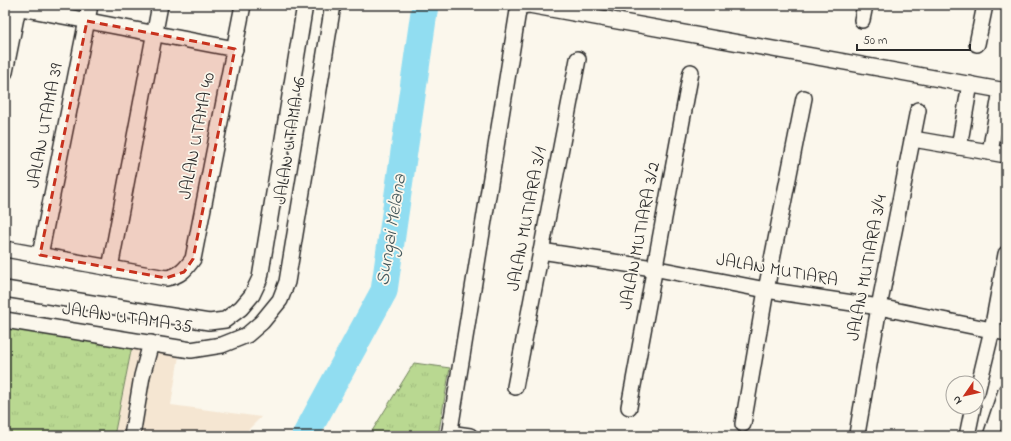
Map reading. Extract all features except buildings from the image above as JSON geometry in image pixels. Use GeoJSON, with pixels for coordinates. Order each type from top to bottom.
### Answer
{"type":"FeatureCollection","features":[{"type":"Feature","properties":{"kind":"street","name":"JALAN UTAMA 39"},"geometry":{"type":"LineString","coordinates":[[40,255],[90,5]]}},
{"type":"Feature","properties":{"kind":"street"},"geometry":{"type":"LineString","coordinates":[[5,249],[110,268],[160,5]]}},
{"type":"Feature","properties":{"kind":"street","name":"JALAN UTAMA 40"},"geometry":{"type":"LineString","coordinates":[[110,268],[166,278],[174,277],[184,272],[193,259],[243,5]]}},
{"type":"Feature","properties":{"kind":"street","name":"JALAN UTAMA 46"},"geometry":{"type":"LineString","coordinates":[[260,278],[305,5]]}},
{"type":"Feature","properties":{"kind":"street","name":"JALAN UTAMA 46"},"geometry":{"type":"LineString","coordinates":[[288,282],[333,5]]}},
{"type":"Feature","properties":{"kind":"street"},"geometry":{"type":"LineString","coordinates":[[470,436],[449,434],[518,11],[521,6],[529,5],[1004,90],[990,152]]}},
{"type":"Feature","properties":{"kind":"street"},"geometry":{"type":"LineString","coordinates":[[862,20],[865,5]]}},
{"type":"Feature","properties":{"kind":"street"},"geometry":{"type":"LineString","coordinates":[[977,44],[985,5]]}},
{"type":"Feature","properties":{"kind":"street"},"geometry":{"type":"LineString","coordinates":[[5,72],[12,6],[235,49]]}},
{"type":"Feature","properties":{"kind":"street","name":"JALAN MUTIARA 3/1"},"geometry":{"type":"LineString","coordinates":[[515,387],[578,59]]}},
{"type":"Feature","properties":{"kind":"street","name":"JALAN MUTIARA 3/2"},"geometry":{"type":"LineString","coordinates":[[629,407],[691,72]]}},
{"type":"Feature","properties":{"kind":"street"},"geometry":{"type":"LineString","coordinates":[[959,147],[970,84]]}},
{"type":"Feature","properties":{"kind":"street"},"geometry":{"type":"LineString","coordinates":[[743,424],[766,290],[804,98]]}},
{"type":"Feature","properties":{"kind":"street","name":"JALAN MUTIARA 3/4"},"geometry":{"type":"LineString","coordinates":[[857,434],[879,307],[918,110]]}},
{"type":"Feature","properties":{"kind":"street"},"geometry":{"type":"LineString","coordinates":[[913,139],[1006,155]]}},
{"type":"Feature","properties":{"kind":"street","name":"JALAN MUTIARA"},"geometry":{"type":"LineString","coordinates":[[541,250],[654,268],[766,290],[879,307],[999,331]]}},
{"type":"Feature","properties":{"kind":"street"},"geometry":{"type":"LineString","coordinates":[[983,375],[999,331],[1006,254]]}},
{"type":"Feature","properties":{"kind":"street","name":"JALAN UTAMA 35"},"geometry":{"type":"LineString","coordinates":[[5,289],[209,322],[225,320],[241,308],[252,295],[260,278]]}},
{"type":"Feature","properties":{"kind":"street","name":"JALAN UTAMA 35"},"geometry":{"type":"LineString","coordinates":[[5,320],[191,350],[222,345],[247,335],[262,322],[280,300],[288,282]]}},
{"type":"Feature","properties":{"kind":"street"},"geometry":{"type":"LineString","coordinates":[[132,436],[142,376],[151,343]]}},
{"type":"Feature","properties":{"kind":"street"},"geometry":{"type":"LineString","coordinates":[[992,436],[1006,391]]}},
{"type":"Feature","properties":{"kind":"street"},"geometry":{"type":"LineString","coordinates":[[967,436],[972,415]]}},
{"type":"Feature","properties":{"kind":"highlighted area"},"geometry":{"type":"Polygon","coordinates":[[[87,21],[235,49],[193,259],[184,272],[166,278],[40,255],[87,21]]]}},
{"type":"Feature","properties":{"kind":"shaded area"},"geometry":{"type":"Polygon","coordinates":[[[132,346],[179,356],[171,405],[261,417],[242,436],[114,436],[132,346]]]}},
{"type":"Feature","properties":{"kind":"green space"},"geometry":{"type":"Polygon","coordinates":[[[19,328],[132,346],[114,436],[5,436],[5,332],[19,328]]]}},
{"type":"Feature","properties":{"kind":"green space"},"geometry":{"type":"Polygon","coordinates":[[[414,363],[450,368],[438,436],[369,436],[414,363]]]}},
{"type":"Feature","properties":{"kind":"waterway","name":"Sungai Melana"},"geometry":{"type":"LineString","coordinates":[[305,436],[384,291],[425,5]]}}]}
